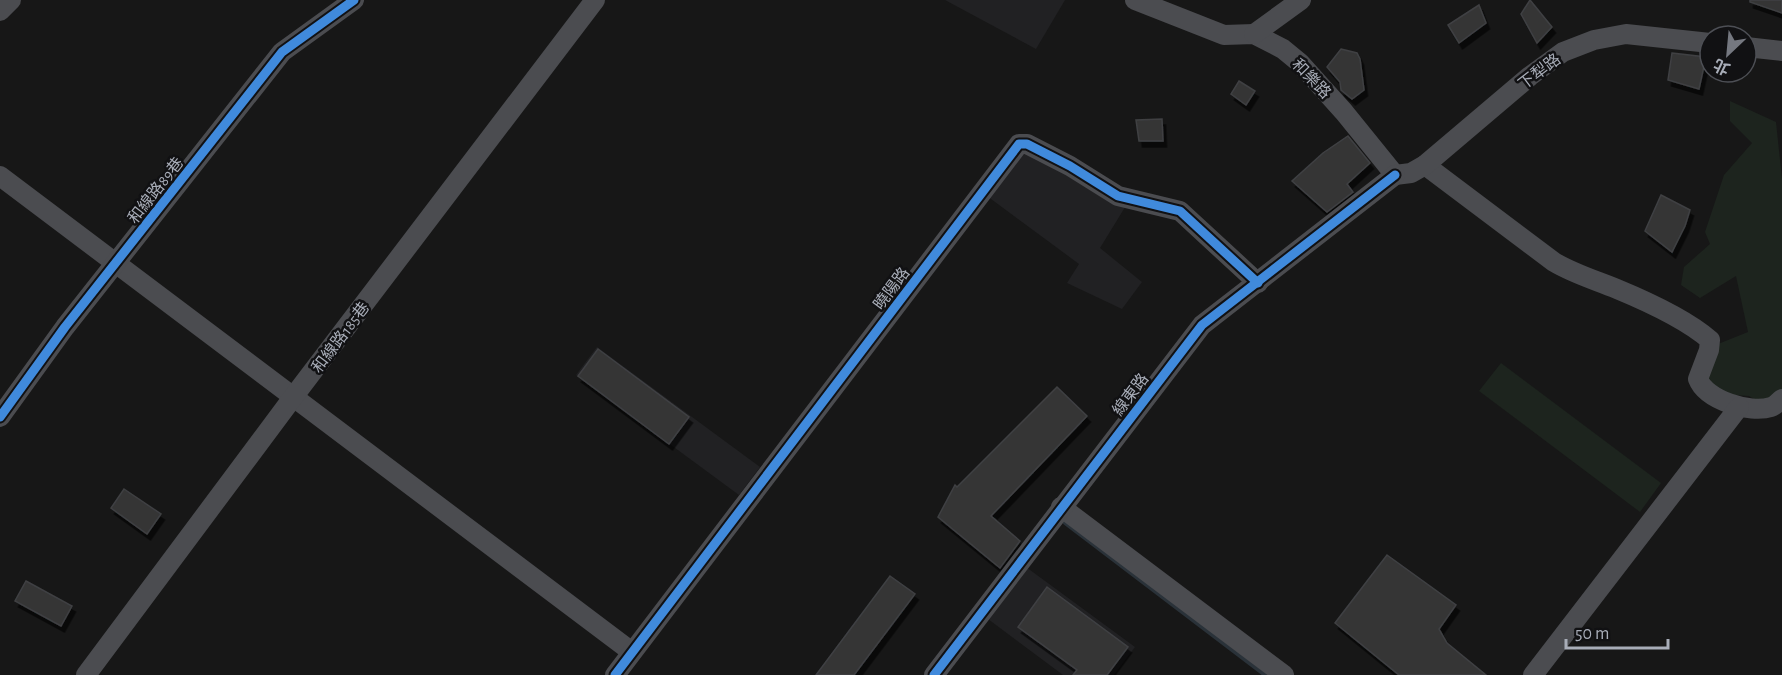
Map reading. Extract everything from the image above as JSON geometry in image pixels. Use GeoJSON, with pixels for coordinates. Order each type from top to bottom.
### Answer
{"type":"FeatureCollection","features":[{"type":"Feature","properties":{"kind":"street"},"geometry":{"type":"LineString","coordinates":[[0,11],[11,0]]}},
{"type":"Feature","properties":{"kind":"street","name":"和線路89巷"},"geometry":{"type":"LineString","coordinates":[[0,417],[65,327],[282,52],[354,0]]}},
{"type":"Feature","properties":{"kind":"street","name":"和線路185巷"},"geometry":{"type":"LineString","coordinates":[[86,675],[294,396],[596,0]]}},
{"type":"Feature","properties":{"kind":"street","name":"和樂路"},"geometry":{"type":"LineString","coordinates":[[1135,0],[1224,35],[1254,34],[1283,49],[1300,63],[1344,112],[1395,175]]}},
{"type":"Feature","properties":{"kind":"street"},"geometry":{"type":"LineString","coordinates":[[1254,34],[1301,0]]}},
{"type":"Feature","properties":{"kind":"street","name":"下犁路"},"geometry":{"type":"LineString","coordinates":[[1395,175],[1411,173],[1425,165],[1530,76],[1563,52],[1594,40],[1626,34],[1698,42]]}},
{"type":"Feature","properties":{"kind":"street"},"geometry":{"type":"LineString","coordinates":[[1758,48],[1782,51]]}},
{"type":"Feature","properties":{"kind":"street","name":"曉陽路"},"geometry":{"type":"LineString","coordinates":[[615,675],[1019,144],[1027,144],[1070,166],[1118,195],[1180,211],[1258,283]]}},
{"type":"Feature","properties":{"kind":"street"},"geometry":{"type":"LineString","coordinates":[[1425,165],[1554,262],[1573,273],[1619,290],[1682,321],[1704,335],[1710,340],[1709,350],[1698,379],[1701,386],[1709,393],[1739,407],[1761,409],[1773,407],[1782,399]]}},
{"type":"Feature","properties":{"kind":"street","name":"線東路"},"geometry":{"type":"LineString","coordinates":[[934,675],[1202,325],[1395,175]]}},
{"type":"Feature","properties":{"kind":"street"},"geometry":{"type":"LineString","coordinates":[[0,176],[632,652]]}},
{"type":"Feature","properties":{"kind":"street"},"geometry":{"type":"LineString","coordinates":[[1533,675],[1739,407]]}},
{"type":"Feature","properties":{"kind":"street"},"geometry":{"type":"LineString","coordinates":[[1061,507],[1284,675]]}},
{"type":"Feature","properties":{"kind":"shaded area"},"geometry":{"type":"Polygon","coordinates":[[[945,0],[1065,0],[1036,49],[945,0]]]}},
{"type":"Feature","properties":{"kind":"shaded area"},"geometry":{"type":"Polygon","coordinates":[[[1730,101],[1776,122],[1782,179],[1782,403],[1765,406],[1749,396],[1719,394],[1703,383],[1718,344],[1748,332],[1736,276],[1700,298],[1681,285],[1684,267],[1710,244],[1705,232],[1724,175],[1752,143],[1730,121],[1730,101]]]}},
{"type":"Feature","properties":{"kind":"shaded area"},"geometry":{"type":"Polygon","coordinates":[[[1027,144],[1127,204],[1100,248],[1142,282],[1122,309],[1067,283],[1079,264],[987,196],[1027,144]]]}},
{"type":"Feature","properties":{"kind":"shaded area"},"geometry":{"type":"Polygon","coordinates":[[[597,347],[760,467],[739,495],[576,375],[597,347]]]}},
{"type":"Feature","properties":{"kind":"shaded area"},"geometry":{"type":"Polygon","coordinates":[[[1501,363],[1661,483],[1640,512],[1479,391],[1501,363]]]}},
{"type":"Feature","properties":{"kind":"shaded area"},"geometry":{"type":"Polygon","coordinates":[[[1026,567],[1135,647],[1114,675],[1063,675],[988,619],[1026,567]]]}},
{"type":"Feature","properties":{"kind":"building"},"geometry":{"type":"Polygon","coordinates":[[[1530,0],[1552,27],[1537,43],[1521,14],[1530,0]]]}},
{"type":"Feature","properties":{"kind":"building"},"geometry":{"type":"Polygon","coordinates":[[[1750,0],[1782,0],[1782,13],[1750,2],[1750,0]]]}},
{"type":"Feature","properties":{"kind":"building"},"geometry":{"type":"Polygon","coordinates":[[[1479,5],[1486,23],[1459,43],[1448,25],[1479,5]]]}},
{"type":"Feature","properties":{"kind":"building"},"geometry":{"type":"Polygon","coordinates":[[[1341,49],[1357,53],[1360,59],[1364,90],[1352,99],[1341,90],[1340,82],[1327,67],[1341,49]]]}},
{"type":"Feature","properties":{"kind":"building"},"geometry":{"type":"Polygon","coordinates":[[[1672,53],[1698,56],[1699,89],[1668,80],[1672,53]]]}},
{"type":"Feature","properties":{"kind":"building"},"geometry":{"type":"Polygon","coordinates":[[[1239,81],[1255,91],[1246,105],[1231,94],[1239,81]]]}},
{"type":"Feature","properties":{"kind":"building"},"geometry":{"type":"Polygon","coordinates":[[[1162,119],[1163,141],[1139,141],[1136,120],[1162,119]]]}},
{"type":"Feature","properties":{"kind":"building"},"geometry":{"type":"Polygon","coordinates":[[[1348,136],[1370,163],[1347,184],[1353,192],[1327,212],[1292,181],[1323,153],[1348,136]]]}},
{"type":"Feature","properties":{"kind":"building"},"geometry":{"type":"Polygon","coordinates":[[[1661,195],[1690,210],[1672,252],[1645,231],[1661,195]]]}},
{"type":"Feature","properties":{"kind":"building"},"geometry":{"type":"Polygon","coordinates":[[[598,349],[689,417],[669,444],[578,376],[598,349]]]}},
{"type":"Feature","properties":{"kind":"building"},"geometry":{"type":"Polygon","coordinates":[[[1057,387],[1087,416],[991,516],[1020,541],[1000,568],[938,517],[955,485],[957,487],[1057,387]]]}},
{"type":"Feature","properties":{"kind":"building"},"geometry":{"type":"Polygon","coordinates":[[[124,489],[161,514],[147,534],[111,508],[124,489]]]}},
{"type":"Feature","properties":{"kind":"building"},"geometry":{"type":"Polygon","coordinates":[[[1387,555],[1456,605],[1439,629],[1447,643],[1486,675],[1399,675],[1335,623],[1387,555]]]}},
{"type":"Feature","properties":{"kind":"building"},"geometry":{"type":"Polygon","coordinates":[[[890,576],[915,594],[854,675],[816,675],[890,576]]]}},
{"type":"Feature","properties":{"kind":"building"},"geometry":{"type":"Polygon","coordinates":[[[26,581],[72,606],[61,626],[15,601],[26,581]]]}},
{"type":"Feature","properties":{"kind":"building"},"geometry":{"type":"Polygon","coordinates":[[[1047,587],[1128,647],[1107,675],[1073,675],[1077,670],[1018,627],[1047,587]]]}},
{"type":"Feature","properties":{"kind":"waterway"},"geometry":{"type":"LineString","coordinates":[[1065,523],[1265,675]]}},
{"type":"Feature","properties":{"kind":"cycle path"},"geometry":{"type":"LineString","coordinates":[[0,417],[65,327],[282,52],[354,0]]}},
{"type":"Feature","properties":{"kind":"cycle path"},"geometry":{"type":"LineString","coordinates":[[615,675],[1019,144],[1027,144],[1070,166],[1118,196],[1180,211],[1258,283]]}},
{"type":"Feature","properties":{"kind":"cycle path"},"geometry":{"type":"LineString","coordinates":[[934,675],[1202,325],[1395,175]]}}]}
